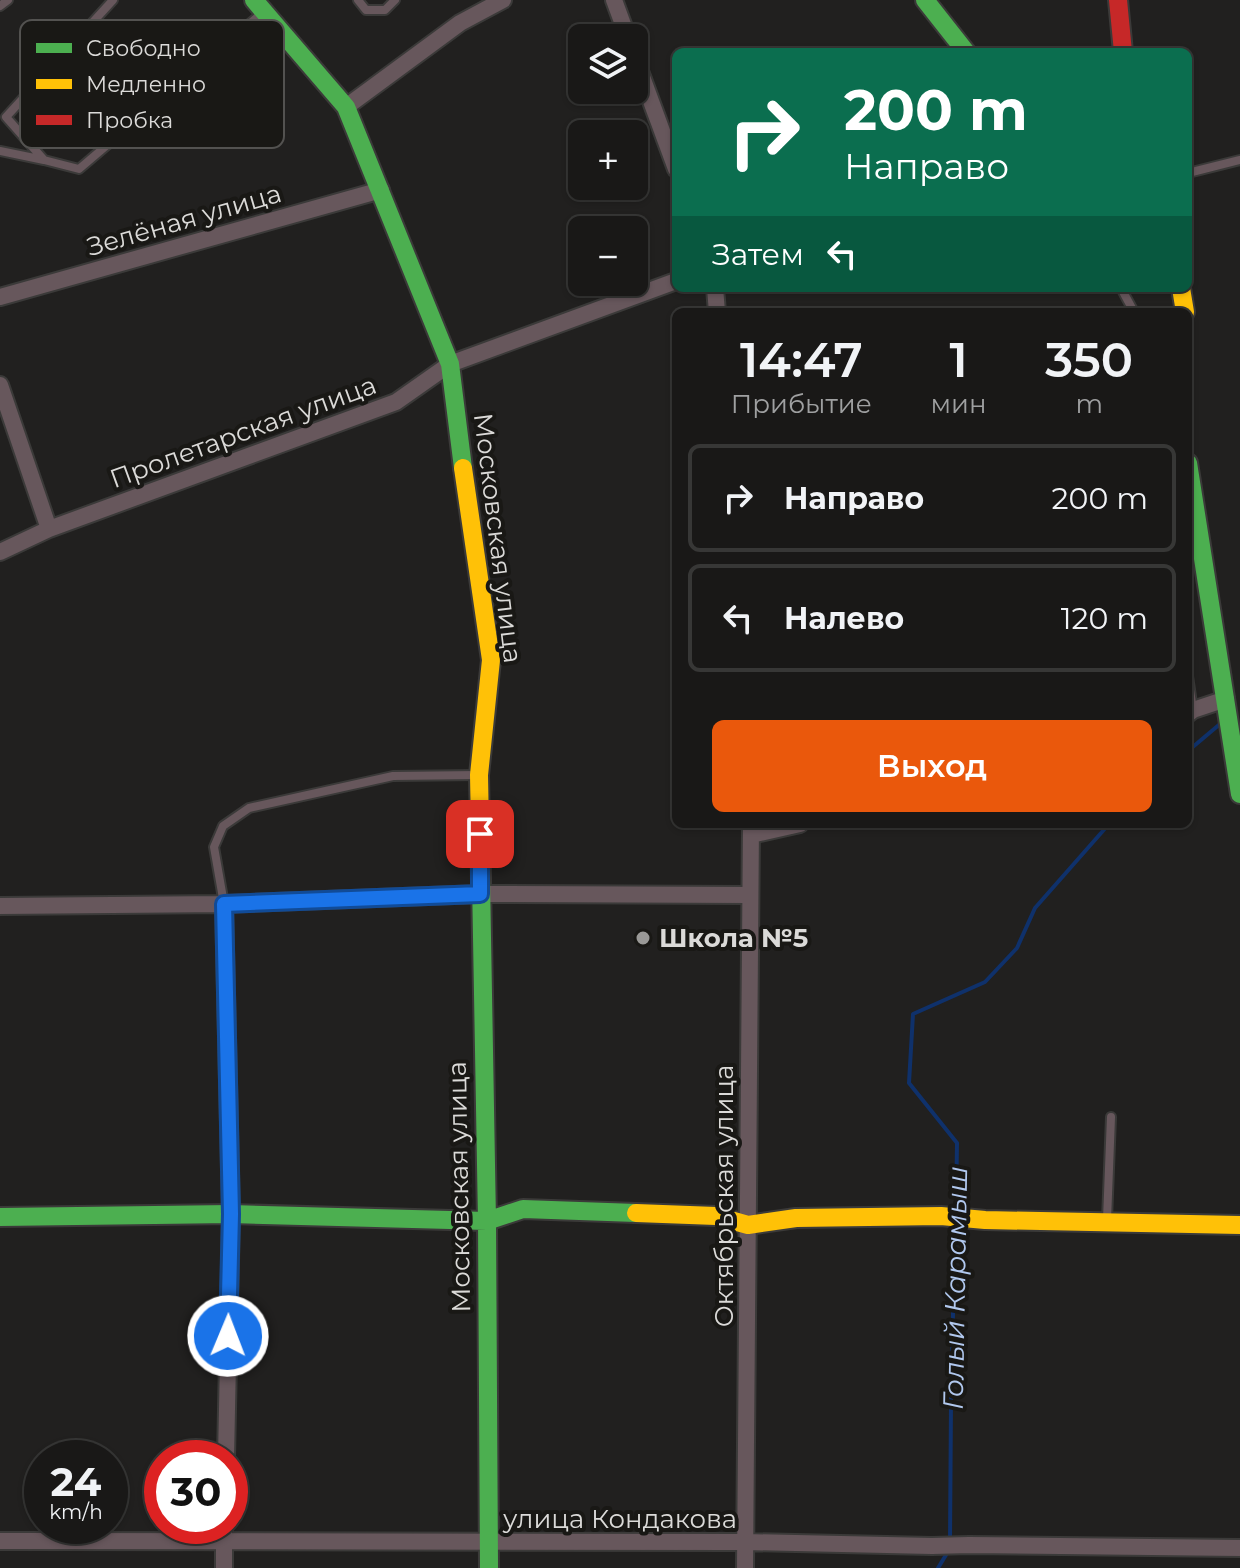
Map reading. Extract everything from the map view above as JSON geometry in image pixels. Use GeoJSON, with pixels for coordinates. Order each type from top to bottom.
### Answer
{"type":"FeatureCollection","features":[{"type":"Feature","properties":{"kind":"street"},"geometry":{"type":"LineString","coordinates":[[346,107],[460,23],[503,0]]}},
{"type":"Feature","properties":{"kind":"street"},"geometry":{"type":"LineString","coordinates":[[614,0],[623,24]]}},
{"type":"Feature","properties":{"kind":"street"},"geometry":{"type":"LineString","coordinates":[[925,0],[963,48]]}},
{"type":"Feature","properties":{"kind":"street"},"geometry":{"type":"LineString","coordinates":[[1118,0],[1123,48]]}},
{"type":"Feature","properties":{"kind":"street","name":"Московская улица"},"geometry":{"type":"LineString","coordinates":[[284,34],[346,107],[450,364],[491,660],[479,775],[489,1568]]}},
{"type":"Feature","properties":{"kind":"street"},"geometry":{"type":"LineString","coordinates":[[648,93],[672,158]]}},
{"type":"Feature","properties":{"kind":"street","name":"Зелёная улица"},"geometry":{"type":"LineString","coordinates":[[0,297],[381,190]]}},
{"type":"Feature","properties":{"kind":"street","name":"Пролетарская улица"},"geometry":{"type":"LineString","coordinates":[[0,552],[49,529],[396,402],[450,364],[672,282]]}},
{"type":"Feature","properties":{"kind":"street"},"geometry":{"type":"LineString","coordinates":[[0,385],[49,529]]}},
{"type":"Feature","properties":{"kind":"street"},"geometry":{"type":"LineString","coordinates":[[1192,488],[1240,794]]}},
{"type":"Feature","properties":{"kind":"street"},"geometry":{"type":"LineString","coordinates":[[1192,712],[1226,699]]}},
{"type":"Feature","properties":{"kind":"street","name":"Октябрьская улица"},"geometry":{"type":"LineString","coordinates":[[745,1568],[751,829]]}},
{"type":"Feature","properties":{"kind":"street"},"geometry":{"type":"LineString","coordinates":[[0,906],[224,904],[480,894],[750,895]]}},
{"type":"Feature","properties":{"kind":"street"},"geometry":{"type":"LineString","coordinates":[[224,904],[231,1214],[226,1440]]}},
{"type":"Feature","properties":{"kind":"street"},"geometry":{"type":"LineString","coordinates":[[0,1217],[231,1214],[487,1221],[523,1209],[716,1216],[748,1225],[796,1218],[941,1216],[985,1220],[1240,1225]]}},
{"type":"Feature","properties":{"kind":"street","name":"улица Кондакова"},"geometry":{"type":"LineString","coordinates":[[248,1535],[489,1543],[745,1542],[1240,1548]]}},
{"type":"Feature","properties":{"kind":"street","name":"улица Кондакова"},"geometry":{"type":"LineString","coordinates":[[0,1541],[144,1536]]}},
{"type":"Feature","properties":{"kind":"street"},"geometry":{"type":"LineString","coordinates":[[224,1544],[224,1568]]}},
{"type":"Feature","properties":{"kind":"lane"},"geometry":{"type":"LineString","coordinates":[[0,6],[7,0]]}},
{"type":"Feature","properties":{"kind":"lane"},"geometry":{"type":"LineString","coordinates":[[95,20],[113,0]]}},
{"type":"Feature","properties":{"kind":"lane"},"geometry":{"type":"LineString","coordinates":[[358,0],[366,10],[385,10],[395,0]]}},
{"type":"Feature","properties":{"kind":"lane"},"geometry":{"type":"LineString","coordinates":[[243,20],[259,5]]}},
{"type":"Feature","properties":{"kind":"lane"},"geometry":{"type":"LineString","coordinates":[[20,101],[3,119],[20,136]]}},
{"type":"Feature","properties":{"kind":"lane"},"geometry":{"type":"LineString","coordinates":[[32,148],[44,160]]}},
{"type":"Feature","properties":{"kind":"lane"},"geometry":{"type":"LineString","coordinates":[[0,151],[79,169],[102,148]]}},
{"type":"Feature","properties":{"kind":"lane"},"geometry":{"type":"LineString","coordinates":[[1192,172],[1240,160]]}},
{"type":"Feature","properties":{"kind":"lane"},"geometry":{"type":"LineString","coordinates":[[224,904],[214,847],[223,826],[249,808],[393,776],[479,775]]}},
{"type":"Feature","properties":{"kind":"lane"},"geometry":{"type":"LineString","coordinates":[[1107,1223],[1111,1117]]}},
{"type":"Feature","properties":{"kind":"waterway","name":"Голый Карамыш"},"geometry":{"type":"LineString","coordinates":[[1192,748],[1220,724]]}},
{"type":"Feature","properties":{"kind":"waterway","name":"Голый Карамыш"},"geometry":{"type":"LineString","coordinates":[[956,1209],[957,1143],[909,1083],[913,1014],[985,982],[1017,948],[1035,908],[1105,828]]}},
{"type":"Feature","properties":{"kind":"waterway","name":"Голый Карамыш"},"geometry":{"type":"LineString","coordinates":[[950,1541],[955,1226]]}},
{"type":"Feature","properties":{"kind":"waterway","name":"Голый Карамыш"},"geometry":{"type":"LineString","coordinates":[[938,1568],[949,1550]]}},
{"type":"Feature","properties":{"kind":"traffic: fast"},"geometry":{"type":"LineString","coordinates":[[254,0],[271,20]]}},
{"type":"Feature","properties":{"kind":"traffic: fast"},"geometry":{"type":"LineString","coordinates":[[925,0],[963,48]]}},
{"type":"Feature","properties":{"kind":"traffic: fast"},"geometry":{"type":"LineString","coordinates":[[284,35],[346,107],[450,364],[463,468]]}},
{"type":"Feature","properties":{"kind":"traffic: fast"},"geometry":{"type":"LineString","coordinates":[[1192,488],[1240,794]]}},
{"type":"Feature","properties":{"kind":"traffic: fast"},"geometry":{"type":"LineString","coordinates":[[481,880],[489,1568]]}},
{"type":"Feature","properties":{"kind":"traffic: fast"},"geometry":{"type":"LineString","coordinates":[[0,1217],[231,1214],[487,1221],[523,1209],[636,1213]]}},
{"type":"Feature","properties":{"kind":"traffic: slow"},"geometry":{"type":"LineString","coordinates":[[1182,292],[1184,308]]}},
{"type":"Feature","properties":{"kind":"traffic: slow"},"geometry":{"type":"LineString","coordinates":[[463,468],[491,660],[479,775],[481,880]]}},
{"type":"Feature","properties":{"kind":"traffic: slow"},"geometry":{"type":"LineString","coordinates":[[636,1213],[716,1216],[748,1225],[796,1218],[941,1216],[985,1220],[1240,1225]]}},
{"type":"Feature","properties":{"kind":"traffic: jam"},"geometry":{"type":"LineString","coordinates":[[1118,0],[1123,48]]}},
{"type":"Feature","properties":{"kind":"place","name":"Школа №5"},"geometry":{"type":"Point","coordinates":[643,938]}},
{"type":"Feature","properties":{"kind":"route"},"geometry":{"type":"LineString","coordinates":[[228,1336],[231,1214],[224,904],[480,894],[480,834]]}}]}
